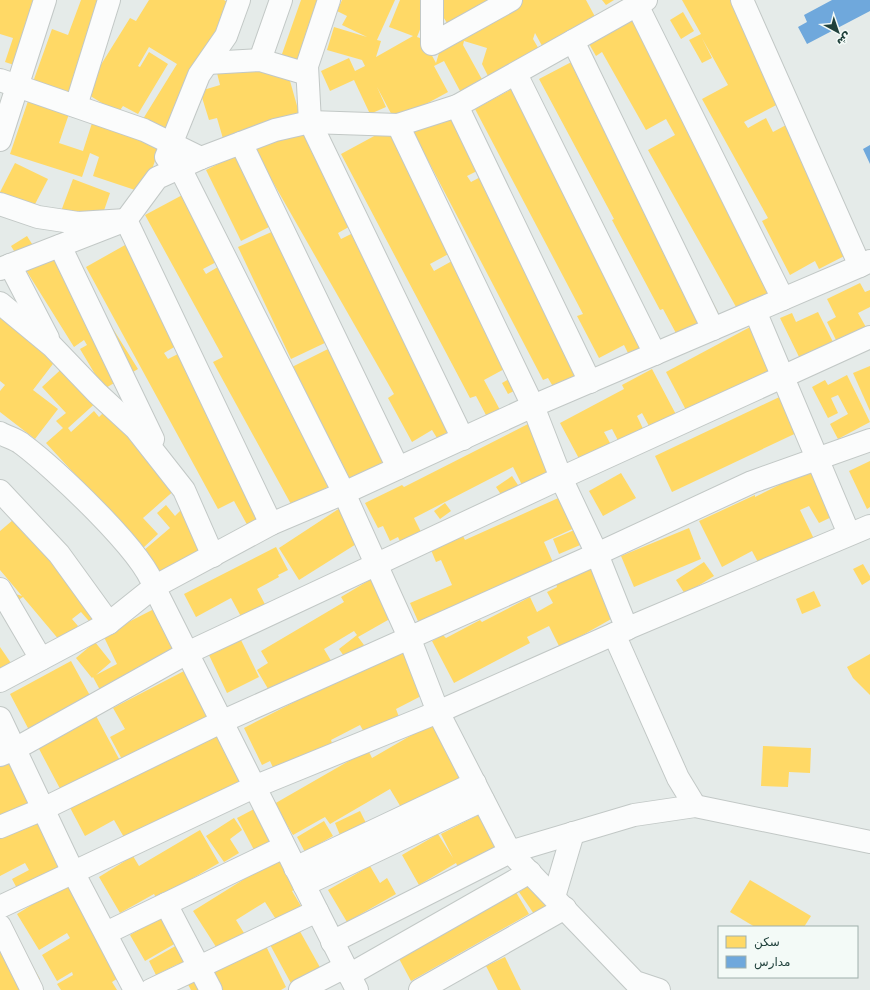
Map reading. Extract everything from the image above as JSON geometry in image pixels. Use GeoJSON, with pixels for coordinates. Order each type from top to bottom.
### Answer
{"type":"FeatureCollection","features":[{"type":"Feature","properties":{"kind":"street"},"geometry":{"type":"LineString","coordinates":[[0,140],[9,83],[45,0]]}},
{"type":"Feature","properties":{"kind":"street"},"geometry":{"type":"LineString","coordinates":[[76,106],[109,0]]}},
{"type":"Feature","properties":{"kind":"street"},"geometry":{"type":"LineString","coordinates":[[52,346],[5,267],[126,220],[157,178],[173,144],[199,75],[226,36],[239,0]]}},
{"type":"Feature","properties":{"kind":"street"},"geometry":{"type":"LineString","coordinates":[[260,60],[281,0]]}},
{"type":"Feature","properties":{"kind":"street"},"geometry":{"type":"LineString","coordinates":[[329,0],[307,66],[310,122],[463,439]]}},
{"type":"Feature","properties":{"kind":"street"},"geometry":{"type":"LineString","coordinates":[[432,0],[432,44],[511,0]]}},
{"type":"Feature","properties":{"kind":"street"},"geometry":{"type":"LineString","coordinates":[[0,681],[109,623],[154,588],[271,524],[344,494],[533,406],[865,264],[742,0]]}},
{"type":"Feature","properties":{"kind":"street"},"geometry":{"type":"LineString","coordinates":[[157,178],[201,158],[275,130],[310,122],[398,125],[457,106],[642,2],[783,299]]}},
{"type":"Feature","properties":{"kind":"street"},"geometry":{"type":"LineString","coordinates":[[573,41],[713,329]]}},
{"type":"Feature","properties":{"kind":"street"},"geometry":{"type":"LineString","coordinates":[[208,63],[260,60],[307,74]]}},
{"type":"Feature","properties":{"kind":"street"},"geometry":{"type":"LineString","coordinates":[[516,74],[655,354]]}},
{"type":"Feature","properties":{"kind":"street"},"geometry":{"type":"LineString","coordinates":[[9,83],[144,130],[201,158]]}},
{"type":"Feature","properties":{"kind":"street"},"geometry":{"type":"LineString","coordinates":[[457,106],[590,382]]}},
{"type":"Feature","properties":{"kind":"street"},"geometry":{"type":"LineString","coordinates":[[398,125],[533,406],[561,478],[597,554],[620,632],[678,778],[695,806]]}},
{"type":"Feature","properties":{"kind":"street"},"geometry":{"type":"LineString","coordinates":[[241,142],[398,468]]}},
{"type":"Feature","properties":{"kind":"street"},"geometry":{"type":"LineString","coordinates":[[180,168],[344,494],[409,638],[438,712],[510,852],[636,982],[659,990]]}},
{"type":"Feature","properties":{"kind":"street"},"geometry":{"type":"LineString","coordinates":[[0,204],[38,217],[78,222],[126,220]]}},
{"type":"Feature","properties":{"kind":"street"},"geometry":{"type":"LineString","coordinates":[[126,220],[271,524]]}},
{"type":"Feature","properties":{"kind":"street"},"geometry":{"type":"LineString","coordinates":[[60,246],[169,471]]}},
{"type":"Feature","properties":{"kind":"street"},"geometry":{"type":"LineString","coordinates":[[0,303],[52,346],[97,393],[136,429],[184,490],[213,556]]}},
{"type":"Feature","properties":{"kind":"street"},"geometry":{"type":"LineString","coordinates":[[755,311],[849,534]]}},
{"type":"Feature","properties":{"kind":"street"},"geometry":{"type":"LineString","coordinates":[[7,752],[187,654],[561,478],[870,337]]}},
{"type":"Feature","properties":{"kind":"street"},"geometry":{"type":"LineString","coordinates":[[97,393],[124,379]]}},
{"type":"Feature","properties":{"kind":"street"},"geometry":{"type":"LineString","coordinates":[[0,433],[21,443],[94,511],[131,550],[151,579],[154,588],[350,978]]}},
{"type":"Feature","properties":{"kind":"street"},"geometry":{"type":"LineString","coordinates":[[0,827],[43,809],[221,722],[597,554],[752,482],[870,440]]}},
{"type":"Feature","properties":{"kind":"street"},"geometry":{"type":"LineString","coordinates":[[0,491],[59,554],[109,623]]}},
{"type":"Feature","properties":{"kind":"street"},"geometry":{"type":"LineString","coordinates":[[0,907],[254,787],[438,712],[620,632],[870,526]]}},
{"type":"Feature","properties":{"kind":"street"},"geometry":{"type":"LineString","coordinates":[[0,589],[41,659]]}},
{"type":"Feature","properties":{"kind":"street"},"geometry":{"type":"LineString","coordinates":[[0,718],[7,752],[43,809],[73,872],[135,990]]}},
{"type":"Feature","properties":{"kind":"street"},"geometry":{"type":"LineString","coordinates":[[299,877],[479,792]]}},
{"type":"Feature","properties":{"kind":"street"},"geometry":{"type":"LineString","coordinates":[[332,942],[510,852],[634,815],[695,806],[870,842]]}},
{"type":"Feature","properties":{"kind":"street"},"geometry":{"type":"LineString","coordinates":[[420,990],[560,902],[573,833]]}},
{"type":"Feature","properties":{"kind":"street"},"geometry":{"type":"LineString","coordinates":[[106,933],[284,847]]}},
{"type":"Feature","properties":{"kind":"street"},"geometry":{"type":"LineString","coordinates":[[300,990],[350,978],[530,872]]}},
{"type":"Feature","properties":{"kind":"street"},"geometry":{"type":"LineString","coordinates":[[166,904],[212,990]]}},
{"type":"Feature","properties":{"kind":"street"},"geometry":{"type":"LineString","coordinates":[[151,990],[317,911]]}},
{"type":"Feature","properties":{"kind":"street"},"geometry":{"type":"LineString","coordinates":[[0,926],[25,988]]}},
{"type":"Feature","properties":{"kind":"building: سكن"},"geometry":{"type":"Polygon","coordinates":[[[0,0],[52,0],[23,68],[5,62],[13,38],[0,34],[0,0]]]}},
{"type":"Feature","properties":{"kind":"building: سكن"},"geometry":{"type":"Polygon","coordinates":[[[81,0],[114,0],[79,95],[64,90],[62,93],[33,82],[52,29],[68,35],[81,0]]]}},
{"type":"Feature","properties":{"kind":"building: سكن"},"geometry":{"type":"Polygon","coordinates":[[[149,0],[224,0],[240,10],[166,134],[143,119],[177,64],[149,47],[138,66],[140,67],[149,52],[168,64],[138,114],[123,106],[118,113],[84,92],[130,18],[136,21],[149,0]]]}},
{"type":"Feature","properties":{"kind":"building: سكن"},"geometry":{"type":"Polygon","coordinates":[[[301,0],[332,0],[310,65],[283,56],[301,120],[309,123],[363,219],[338,233],[341,239],[355,232],[464,423],[437,438],[432,430],[412,442],[388,398],[394,394],[266,170],[262,172],[224,142],[217,118],[209,120],[200,91],[220,85],[217,73],[282,54],[301,0]]]}},
{"type":"Feature","properties":{"kind":"building: سكن"},"geometry":{"type":"Polygon","coordinates":[[[342,0],[395,0],[377,40],[381,41],[376,57],[413,36],[389,27],[400,0],[432,0],[417,37],[423,39],[436,63],[442,43],[515,0],[586,0],[599,24],[546,53],[535,33],[533,39],[543,56],[493,86],[482,64],[487,48],[464,41],[463,45],[489,92],[467,104],[444,61],[434,66],[448,92],[395,121],[377,87],[386,107],[370,114],[354,80],[330,91],[321,71],[349,58],[355,71],[365,66],[362,60],[327,50],[334,27],[367,37],[342,25],[347,16],[337,11],[342,0]]]}},
{"type":"Feature","properties":{"kind":"building: سكن"},"geometry":{"type":"Polygon","coordinates":[[[444,0],[491,0],[449,26],[440,12],[444,0]]]}},
{"type":"Feature","properties":{"kind":"building: سكن"},"geometry":{"type":"Polygon","coordinates":[[[602,0],[614,0],[606,5],[602,0]]]}},
{"type":"Feature","properties":{"kind":"building: سكن"},"geometry":{"type":"Polygon","coordinates":[[[682,0],[730,0],[784,101],[744,122],[748,128],[766,118],[773,132],[788,124],[856,250],[819,269],[815,261],[790,275],[762,221],[768,218],[702,99],[728,85],[702,38],[712,58],[702,63],[689,40],[701,34],[682,0]]]}},
{"type":"Feature","properties":{"kind":"building: سكن"},"geometry":{"type":"Polygon","coordinates":[[[683,12],[694,31],[681,39],[670,20],[683,12]]]}},
{"type":"Feature","properties":{"kind":"building: سكن"},"geometry":{"type":"Polygon","coordinates":[[[637,14],[778,292],[740,314],[648,150],[675,135],[666,119],[646,130],[602,52],[596,56],[588,42],[637,14]]]}},
{"type":"Feature","properties":{"kind":"building: سكن"},"geometry":{"type":"Polygon","coordinates":[[[581,57],[718,312],[677,335],[663,309],[660,310],[612,220],[614,219],[539,79],[581,57]]]}},
{"type":"Feature","properties":{"kind":"building: سكن"},"geometry":{"type":"Polygon","coordinates":[[[519,85],[655,344],[630,357],[624,345],[599,358],[577,316],[583,314],[475,109],[519,85]]]}},
{"type":"Feature","properties":{"kind":"building: سكن"},"geometry":{"type":"Polygon","coordinates":[[[28,101],[69,114],[59,143],[83,151],[92,123],[160,146],[144,193],[93,176],[99,157],[90,153],[82,177],[10,154],[28,101]]]}},
{"type":"Feature","properties":{"kind":"building: سكن"},"geometry":{"type":"Polygon","coordinates":[[[457,104],[489,165],[467,176],[471,182],[488,173],[587,373],[555,390],[548,378],[543,380],[411,128],[457,104]]]}},
{"type":"Feature","properties":{"kind":"building: سكن"},"geometry":{"type":"Polygon","coordinates":[[[389,128],[454,251],[430,264],[434,271],[452,261],[508,367],[484,380],[500,410],[487,417],[476,396],[470,398],[341,154],[389,128]]]}},
{"type":"Feature","properties":{"kind":"building: سكن"},"geometry":{"type":"Polygon","coordinates":[[[240,153],[275,224],[241,241],[206,170],[240,153]]]}},
{"type":"Feature","properties":{"kind":"building: سكن"},"geometry":{"type":"Polygon","coordinates":[[[15,163],[48,179],[33,208],[0,192],[15,163]]]}},
{"type":"Feature","properties":{"kind":"building: سكن"},"geometry":{"type":"Polygon","coordinates":[[[73,179],[110,193],[98,228],[60,214],[73,179]]]}},
{"type":"Feature","properties":{"kind":"building: سكن"},"geometry":{"type":"Polygon","coordinates":[[[188,192],[224,258],[203,269],[206,274],[223,264],[335,483],[292,506],[213,362],[223,357],[145,215],[188,192]]]}},
{"type":"Feature","properties":{"kind":"building: سكن"},"geometry":{"type":"Polygon","coordinates":[[[276,230],[329,341],[291,359],[238,247],[276,230]]]}},
{"type":"Feature","properties":{"kind":"building: سكن"},"geometry":{"type":"Polygon","coordinates":[[[27,236],[39,255],[59,242],[138,369],[104,389],[80,349],[87,345],[84,340],[74,347],[11,246],[27,236]]]}},
{"type":"Feature","properties":{"kind":"building: سكن"},"geometry":{"type":"Polygon","coordinates":[[[134,240],[188,339],[164,353],[168,359],[184,351],[279,526],[255,539],[234,501],[218,509],[86,267],[134,240]]]}},
{"type":"Feature","properties":{"kind":"building: سكن"},"geometry":{"type":"Polygon","coordinates":[[[860,283],[865,292],[870,290],[870,307],[858,313],[867,329],[838,344],[827,322],[836,317],[827,299],[860,283]]]}},
{"type":"Feature","properties":{"kind":"building: سكن"},"geometry":{"type":"Polygon","coordinates":[[[0,311],[59,356],[33,390],[58,409],[35,439],[0,412],[0,391],[5,385],[0,381],[0,311]]]}},
{"type":"Feature","properties":{"kind":"building: سكن"},"geometry":{"type":"Polygon","coordinates":[[[818,312],[836,348],[803,365],[780,318],[792,313],[796,322],[818,312]]]}},
{"type":"Feature","properties":{"kind":"building: سكن"},"geometry":{"type":"Polygon","coordinates":[[[752,326],[775,367],[687,412],[666,372],[752,326]]]}},
{"type":"Feature","properties":{"kind":"building: سكن"},"geometry":{"type":"Polygon","coordinates":[[[332,347],[388,462],[348,482],[292,367],[332,347]]]}},
{"type":"Feature","properties":{"kind":"building: سكن"},"geometry":{"type":"Polygon","coordinates":[[[68,363],[100,399],[68,428],[71,432],[94,411],[99,417],[108,408],[177,488],[143,518],[158,534],[143,548],[46,443],[63,428],[56,421],[66,413],[42,387],[68,363]]]}},
{"type":"Feature","properties":{"kind":"building: سكن"},"geometry":{"type":"Polygon","coordinates":[[[870,366],[870,411],[853,373],[870,366]]]}},
{"type":"Feature","properties":{"kind":"building: سكن"},"geometry":{"type":"Polygon","coordinates":[[[652,369],[681,424],[655,437],[642,413],[637,416],[646,435],[622,448],[612,429],[604,432],[615,452],[584,468],[560,423],[624,389],[622,385],[652,369]]]}},
{"type":"Feature","properties":{"kind":"building: سكن"},"geometry":{"type":"Polygon","coordinates":[[[847,375],[870,422],[838,439],[830,424],[848,414],[838,395],[831,398],[838,413],[828,418],[812,387],[825,380],[828,385],[847,375]]]}},
{"type":"Feature","properties":{"kind":"building: سكن"},"geometry":{"type":"Polygon","coordinates":[[[509,379],[516,390],[508,394],[502,383],[509,379]]]}},
{"type":"Feature","properties":{"kind":"building: سكن"},"geometry":{"type":"Polygon","coordinates":[[[788,393],[805,429],[672,492],[655,456],[788,393]]]}},
{"type":"Feature","properties":{"kind":"building: سكن"},"geometry":{"type":"Polygon","coordinates":[[[528,424],[552,469],[522,485],[513,467],[414,518],[424,538],[403,548],[398,537],[390,541],[383,526],[378,528],[365,503],[402,485],[404,487],[528,424]]]}},
{"type":"Feature","properties":{"kind":"building: سكن"},"geometry":{"type":"Polygon","coordinates":[[[870,461],[870,507],[867,509],[849,471],[870,461]]]}},
{"type":"Feature","properties":{"kind":"building: سكن"},"geometry":{"type":"Polygon","coordinates":[[[819,465],[842,512],[819,523],[809,506],[800,510],[814,539],[760,566],[752,551],[722,567],[699,521],[755,495],[755,497],[819,465]]]}},
{"type":"Feature","properties":{"kind":"building: سكن"},"geometry":{"type":"Polygon","coordinates":[[[621,473],[636,498],[603,516],[589,491],[621,473]]]}},
{"type":"Feature","properties":{"kind":"building: سكن"},"geometry":{"type":"Polygon","coordinates":[[[512,476],[520,488],[504,499],[496,487],[512,476]]]}},
{"type":"Feature","properties":{"kind":"building: سكن"},"geometry":{"type":"Polygon","coordinates":[[[565,495],[579,526],[544,542],[555,567],[434,639],[426,628],[421,628],[410,603],[452,585],[441,560],[436,562],[431,550],[463,536],[465,540],[565,495]]]}},
{"type":"Feature","properties":{"kind":"building: سكن"},"geometry":{"type":"Polygon","coordinates":[[[445,503],[451,511],[440,519],[434,511],[445,503]]]}},
{"type":"Feature","properties":{"kind":"building: سكن"},"geometry":{"type":"Polygon","coordinates":[[[166,505],[175,516],[183,508],[212,542],[170,583],[143,551],[170,528],[157,513],[166,505]]]}},
{"type":"Feature","properties":{"kind":"building: سكن"},"geometry":{"type":"Polygon","coordinates":[[[340,508],[361,541],[299,580],[279,548],[340,508]]]}},
{"type":"Feature","properties":{"kind":"building: سكن"},"geometry":{"type":"Polygon","coordinates":[[[13,520],[27,537],[37,529],[110,616],[95,628],[81,612],[72,619],[78,626],[60,641],[23,597],[0,612],[0,589],[22,596],[0,570],[0,531],[13,520]]]}},
{"type":"Feature","properties":{"kind":"building: سكن"},"geometry":{"type":"Polygon","coordinates":[[[579,528],[585,543],[559,554],[553,539],[579,528]]]}},
{"type":"Feature","properties":{"kind":"building: سكن"},"geometry":{"type":"Polygon","coordinates":[[[689,528],[701,559],[634,587],[621,556],[689,528]]]}},
{"type":"Feature","properties":{"kind":"building: سكن"},"geometry":{"type":"Polygon","coordinates":[[[276,547],[288,570],[278,575],[279,577],[257,589],[269,612],[245,624],[231,598],[196,617],[184,594],[276,547]]]}},
{"type":"Feature","properties":{"kind":"building: سكن"},"geometry":{"type":"Polygon","coordinates":[[[704,562],[714,576],[685,594],[676,580],[704,562]]]}},
{"type":"Feature","properties":{"kind":"building: سكن"},"geometry":{"type":"Polygon","coordinates":[[[593,564],[620,614],[560,648],[549,626],[527,637],[530,643],[454,683],[432,641],[443,635],[446,638],[480,620],[482,622],[530,597],[537,612],[553,603],[547,592],[557,587],[556,583],[593,564]]]}},
{"type":"Feature","properties":{"kind":"building: سكن"},"geometry":{"type":"Polygon","coordinates":[[[863,564],[870,576],[870,580],[862,585],[853,569],[863,564]]]}},
{"type":"Feature","properties":{"kind":"building: سكن"},"geometry":{"type":"Polygon","coordinates":[[[373,578],[395,616],[358,637],[364,645],[346,659],[339,649],[357,635],[354,631],[324,649],[333,664],[274,699],[257,670],[268,663],[261,651],[344,602],[341,597],[373,578]]]}},
{"type":"Feature","properties":{"kind":"building: سكن"},"geometry":{"type":"Polygon","coordinates":[[[814,591],[821,606],[802,614],[796,599],[814,591]]]}},
{"type":"Feature","properties":{"kind":"building: سكن"},"geometry":{"type":"Polygon","coordinates":[[[156,608],[183,661],[106,701],[93,677],[92,678],[76,658],[95,642],[111,662],[96,675],[117,664],[103,635],[156,608]]]}},
{"type":"Feature","properties":{"kind":"building: سكن"},"geometry":{"type":"Polygon","coordinates":[[[240,638],[259,677],[227,693],[208,653],[240,638]]]}},
{"type":"Feature","properties":{"kind":"building: سكن"},"geometry":{"type":"Polygon","coordinates":[[[403,646],[427,693],[396,709],[399,717],[365,734],[360,725],[331,740],[332,743],[275,772],[270,761],[262,765],[244,728],[403,646]]]}},
{"type":"Feature","properties":{"kind":"building: سكن"},"geometry":{"type":"Polygon","coordinates":[[[0,647],[13,666],[0,674],[0,647]]]}},
{"type":"Feature","properties":{"kind":"building: سكن"},"geometry":{"type":"Polygon","coordinates":[[[870,654],[870,695],[853,678],[847,667],[870,654]]]}},
{"type":"Feature","properties":{"kind":"building: سكن"},"geometry":{"type":"Polygon","coordinates":[[[71,661],[99,712],[95,714],[125,770],[215,727],[243,779],[183,812],[181,809],[125,839],[114,820],[85,836],[10,694],[71,661]]]}},
{"type":"Feature","properties":{"kind":"building: سكن"},"geometry":{"type":"Polygon","coordinates":[[[184,671],[211,722],[125,765],[110,737],[125,729],[113,708],[184,671]]]}},
{"type":"Feature","properties":{"kind":"building: سكن"},"geometry":{"type":"Polygon","coordinates":[[[436,721],[469,776],[405,814],[390,789],[330,824],[325,817],[293,835],[274,804],[368,750],[372,758],[436,721]]]}},
{"type":"Feature","properties":{"kind":"building: سكن"},"geometry":{"type":"Polygon","coordinates":[[[763,746],[811,748],[810,773],[789,772],[788,787],[761,786],[763,746]]]}},
{"type":"Feature","properties":{"kind":"building: سكن"},"geometry":{"type":"Polygon","coordinates":[[[16,757],[71,869],[20,894],[12,879],[29,870],[25,863],[0,876],[0,765],[16,757]]]}},
{"type":"Feature","properties":{"kind":"building: سكن"},"geometry":{"type":"Polygon","coordinates":[[[256,808],[273,840],[254,850],[237,818],[256,808]]]}},
{"type":"Feature","properties":{"kind":"building: سكن"},"geometry":{"type":"Polygon","coordinates":[[[360,811],[368,827],[342,840],[335,823],[360,811]]]}},
{"type":"Feature","properties":{"kind":"building: سكن"},"geometry":{"type":"Polygon","coordinates":[[[484,812],[505,853],[462,875],[456,863],[419,885],[402,855],[438,834],[453,858],[441,834],[484,812]]]}},
{"type":"Feature","properties":{"kind":"building: سكن"},"geometry":{"type":"Polygon","coordinates":[[[234,818],[242,830],[230,839],[239,853],[224,862],[206,836],[234,818]]]}},
{"type":"Feature","properties":{"kind":"building: سكن"},"geometry":{"type":"Polygon","coordinates":[[[324,821],[333,836],[305,852],[297,837],[324,821]]]}},
{"type":"Feature","properties":{"kind":"building: سكن"},"geometry":{"type":"Polygon","coordinates":[[[200,830],[219,863],[186,882],[188,886],[159,903],[154,894],[120,913],[99,877],[133,856],[139,866],[200,830]]]}},
{"type":"Feature","properties":{"kind":"building: سكن"},"geometry":{"type":"Polygon","coordinates":[[[278,858],[297,888],[292,891],[301,906],[277,921],[265,902],[236,920],[244,933],[218,950],[193,911],[278,858]]]}},
{"type":"Feature","properties":{"kind":"building: سكن"},"geometry":{"type":"Polygon","coordinates":[[[370,866],[380,883],[387,878],[396,894],[347,922],[328,890],[370,866]]]}},
{"type":"Feature","properties":{"kind":"building: سكن"},"geometry":{"type":"Polygon","coordinates":[[[72,880],[126,973],[112,982],[117,990],[61,990],[57,984],[73,975],[72,972],[57,981],[42,955],[70,938],[67,933],[39,950],[17,914],[72,880]]]}},
{"type":"Feature","properties":{"kind":"building: سكن"},"geometry":{"type":"Polygon","coordinates":[[[750,880],[811,916],[805,926],[753,926],[730,912],[750,880]]]}},
{"type":"Feature","properties":{"kind":"building: سكن"},"geometry":{"type":"Polygon","coordinates":[[[534,882],[549,904],[534,914],[519,892],[534,882]]]}},
{"type":"Feature","properties":{"kind":"building: سكن"},"geometry":{"type":"Polygon","coordinates":[[[514,889],[529,914],[411,981],[397,955],[514,889]]]}},
{"type":"Feature","properties":{"kind":"building: سكن"},"geometry":{"type":"Polygon","coordinates":[[[2,912],[40,979],[30,985],[32,990],[0,990],[0,913],[2,912]]]}},
{"type":"Feature","properties":{"kind":"building: سكن"},"geometry":{"type":"Polygon","coordinates":[[[168,913],[183,939],[145,961],[130,935],[168,913]]]}},
{"type":"Feature","properties":{"kind":"building: سكن"},"geometry":{"type":"Polygon","coordinates":[[[297,926],[322,971],[293,987],[268,941],[297,926]]]}},
{"type":"Feature","properties":{"kind":"building: سكن"},"geometry":{"type":"Polygon","coordinates":[[[186,940],[195,959],[179,967],[178,964],[156,975],[149,961],[186,940]]]}},
{"type":"Feature","properties":{"kind":"building: سكن"},"geometry":{"type":"Polygon","coordinates":[[[264,942],[286,987],[281,990],[223,990],[212,968],[264,942]]]}},
{"type":"Feature","properties":{"kind":"building: سكن"},"geometry":{"type":"Polygon","coordinates":[[[505,957],[521,990],[498,990],[486,966],[505,957]]]}},
{"type":"Feature","properties":{"kind":"building: سكن"},"geometry":{"type":"Polygon","coordinates":[[[201,970],[212,990],[191,990],[185,979],[201,970]]]}},
{"type":"Feature","properties":{"kind":"building: مدارس"},"geometry":{"type":"Polygon","coordinates":[[[832,0],[870,0],[870,11],[807,44],[798,27],[807,22],[804,15],[832,0]]]}},
{"type":"Feature","properties":{"kind":"building: مدارس"},"geometry":{"type":"Polygon","coordinates":[[[870,145],[870,164],[863,149],[870,145]]]}}]}
